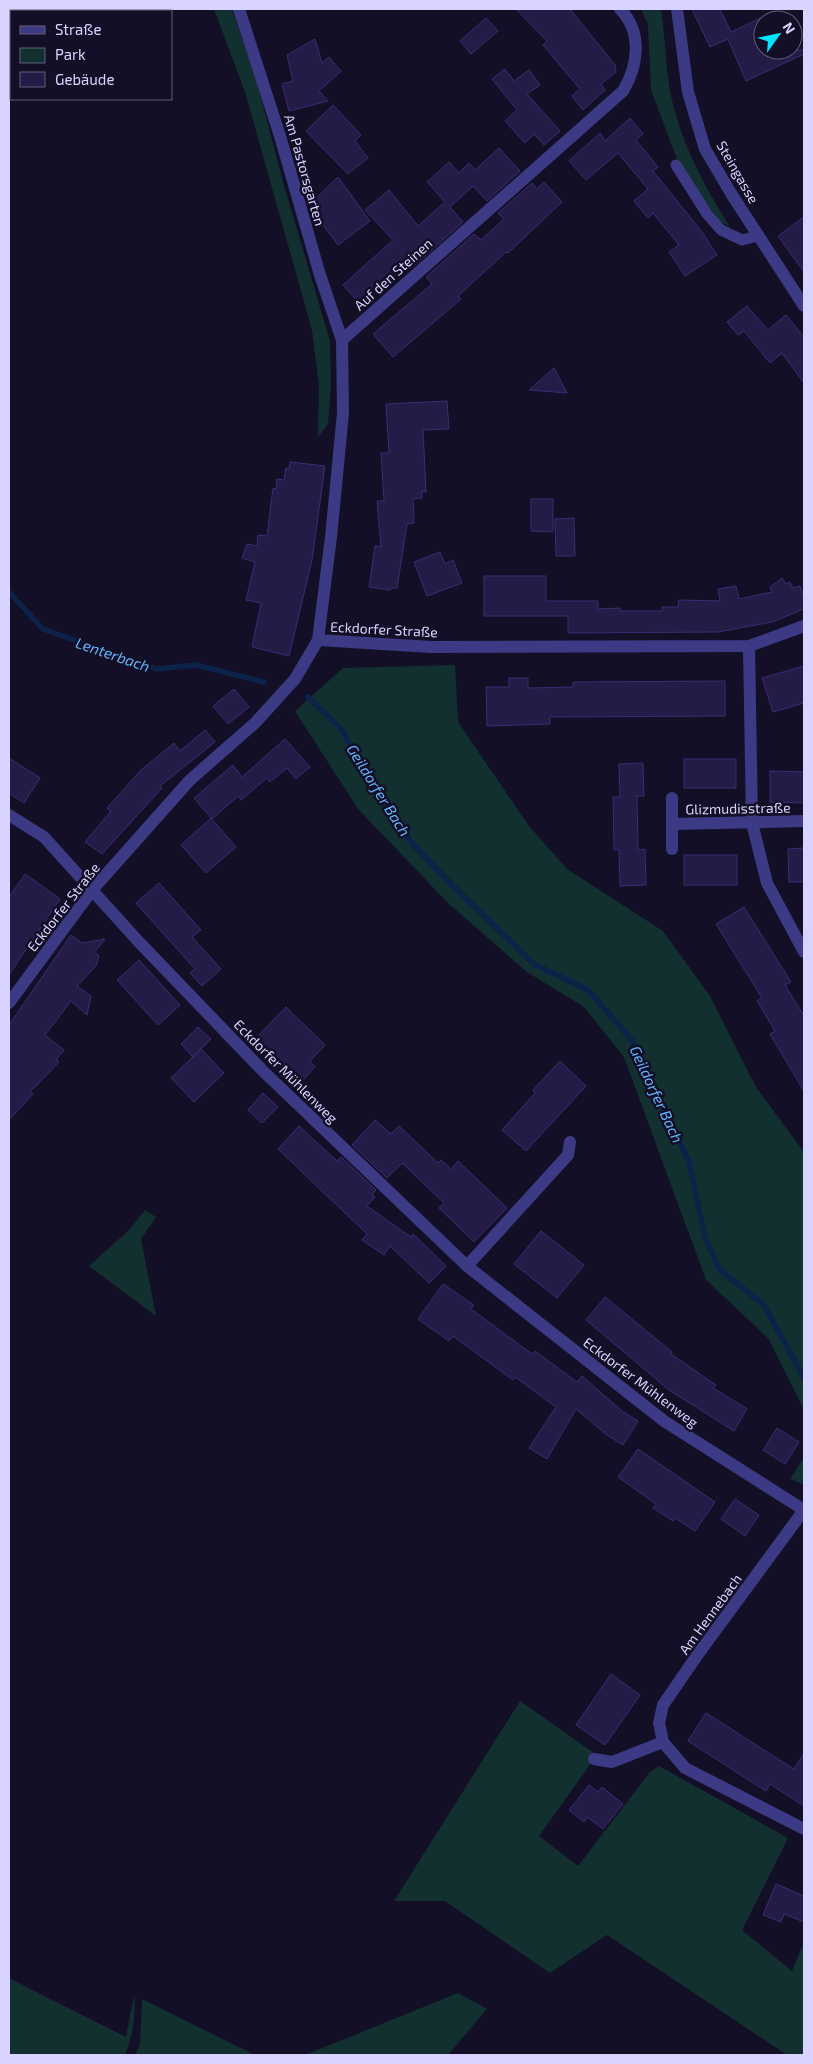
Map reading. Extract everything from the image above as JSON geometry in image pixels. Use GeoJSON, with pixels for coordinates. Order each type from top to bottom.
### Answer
{"type":"FeatureCollection","features":[{"type":"Feature","properties":{"kind":"street","name":"Am Pastorsgarten"},"geometry":{"type":"LineString","coordinates":[[238,9],[280,136],[320,275],[342,340]]}},
{"type":"Feature","properties":{"kind":"street","name":"Auf den Steinen"},"geometry":{"type":"LineString","coordinates":[[342,340],[623,91],[632,76],[637,48],[631,27],[620,9]]}},
{"type":"Feature","properties":{"kind":"street","name":"Steingasse"},"geometry":{"type":"LineString","coordinates":[[677,9],[688,92],[706,149],[758,236],[804,306]]}},
{"type":"Feature","properties":{"kind":"street"},"geometry":{"type":"LineString","coordinates":[[318,640],[331,537],[343,413],[342,340]]}},
{"type":"Feature","properties":{"kind":"street","name":"Eckdorfer Straße"},"geometry":{"type":"LineString","coordinates":[[9,1003],[93,889],[190,780],[254,723],[295,679],[318,640],[431,647],[748,646],[804,626]]}},
{"type":"Feature","properties":{"kind":"street"},"geometry":{"type":"LineString","coordinates":[[748,646],[752,823],[767,883],[804,952]]}},
{"type":"Feature","properties":{"kind":"street","name":"Glizmudisstraße"},"geometry":{"type":"LineString","coordinates":[[672,798],[672,849]]}},
{"type":"Feature","properties":{"kind":"street","name":"Eckdorfer Mühlenweg"},"geometry":{"type":"LineString","coordinates":[[9,815],[44,837],[138,941],[262,1071],[467,1266],[664,1421],[804,1510]]}},
{"type":"Feature","properties":{"kind":"street","name":"Glizmudisstraße"},"geometry":{"type":"LineString","coordinates":[[672,824],[804,821]]}},
{"type":"Feature","properties":{"kind":"street"},"geometry":{"type":"LineString","coordinates":[[467,1266],[568,1155],[570,1142]]}},
{"type":"Feature","properties":{"kind":"street","name":"Am Hennebach"},"geometry":{"type":"LineString","coordinates":[[663,1742],[659,1724],[664,1706],[696,1657],[804,1510]]}},
{"type":"Feature","properties":{"kind":"street"},"geometry":{"type":"LineString","coordinates":[[594,1759],[612,1762],[663,1742],[685,1768],[804,1829]]}},
{"type":"Feature","properties":{"kind":"lane"},"geometry":{"type":"LineString","coordinates":[[676,165],[707,214],[721,230],[742,240],[758,236]]}},
{"type":"Feature","properties":{"kind":"green space"},"geometry":{"type":"Polygon","coordinates":[[[214,9],[232,9],[259,90],[285,189],[330,341],[331,386],[328,424],[318,437],[319,385],[312,330],[245,92],[214,9]]]}},
{"type":"Feature","properties":{"kind":"green space"},"geometry":{"type":"Polygon","coordinates":[[[641,9],[661,9],[668,77],[672,100],[682,134],[712,197],[730,227],[718,220],[678,162],[651,90],[648,25],[641,9]]]}},
{"type":"Feature","properties":{"kind":"green space"},"geometry":{"type":"Polygon","coordinates":[[[455,665],[458,722],[529,826],[567,869],[663,931],[710,996],[756,1087],[804,1152],[804,1410],[768,1338],[706,1280],[624,1057],[584,1007],[527,972],[448,903],[358,809],[295,711],[343,668],[455,665]]]}},
{"type":"Feature","properties":{"kind":"green space"},"geometry":{"type":"Polygon","coordinates":[[[145,1210],[156,1217],[141,1239],[156,1316],[89,1266],[129,1230],[145,1210]]]}},
{"type":"Feature","properties":{"kind":"green space"},"geometry":{"type":"Polygon","coordinates":[[[804,1457],[804,1485],[790,1479],[804,1457]]]}},
{"type":"Feature","properties":{"kind":"green space"},"geometry":{"type":"Polygon","coordinates":[[[520,1701],[597,1755],[539,1836],[578,1866],[650,1772],[659,1766],[788,1838],[742,1930],[792,1971],[804,1942],[804,2055],[787,2055],[607,1935],[550,1973],[445,1901],[394,1901],[520,1701]]]}},
{"type":"Feature","properties":{"kind":"green space"},"geometry":{"type":"Polygon","coordinates":[[[9,1978],[126,2037],[134,1995],[135,2011],[133,2026],[125,2055],[9,2055],[9,1978]]]}},
{"type":"Feature","properties":{"kind":"green space"},"geometry":{"type":"Polygon","coordinates":[[[458,1993],[487,2009],[448,2055],[305,2055],[458,1993]]]}},
{"type":"Feature","properties":{"kind":"green space"},"geometry":{"type":"Polygon","coordinates":[[[142,1999],[255,2055],[135,2055],[140,2044],[142,1999]]]}},
{"type":"Feature","properties":{"kind":"building"},"geometry":{"type":"Polygon","coordinates":[[[516,9],[570,9],[615,65],[616,72],[601,84],[605,90],[583,110],[572,96],[580,89],[543,45],[547,41],[516,9]]]}},
{"type":"Feature","properties":{"kind":"building"},"geometry":{"type":"Polygon","coordinates":[[[692,9],[720,9],[731,32],[753,22],[753,60],[791,60],[746,81],[728,39],[710,47],[692,9]]]}},
{"type":"Feature","properties":{"kind":"building"},"geometry":{"type":"Polygon","coordinates":[[[486,18],[498,31],[471,54],[460,41],[486,18]]]}},
{"type":"Feature","properties":{"kind":"building"},"geometry":{"type":"Polygon","coordinates":[[[315,39],[322,63],[329,57],[341,71],[319,91],[328,101],[289,111],[282,84],[293,81],[287,55],[315,39]]]}},
{"type":"Feature","properties":{"kind":"building"},"geometry":{"type":"Polygon","coordinates":[[[505,69],[514,81],[529,70],[540,85],[527,94],[560,131],[544,145],[534,134],[525,143],[505,121],[517,110],[492,79],[505,69]]]}},
{"type":"Feature","properties":{"kind":"building"},"geometry":{"type":"Polygon","coordinates":[[[333,105],[361,135],[355,141],[368,158],[348,174],[306,131],[333,105]]]}},
{"type":"Feature","properties":{"kind":"building"},"geometry":{"type":"Polygon","coordinates":[[[630,118],[643,134],[636,140],[658,167],[653,171],[702,232],[717,255],[685,276],[669,252],[679,245],[653,213],[648,218],[634,201],[648,189],[618,153],[586,180],[569,161],[600,133],[605,141],[630,118]]]}},
{"type":"Feature","properties":{"kind":"building"},"geometry":{"type":"Polygon","coordinates":[[[499,148],[520,171],[487,201],[473,186],[450,207],[463,222],[415,265],[411,261],[361,305],[343,285],[393,240],[365,210],[389,190],[418,226],[445,202],[427,182],[449,162],[459,173],[469,163],[475,170],[499,148]]]}},
{"type":"Feature","properties":{"kind":"building"},"geometry":{"type":"Polygon","coordinates":[[[338,177],[370,221],[338,245],[321,222],[314,200],[338,177]]]}},
{"type":"Feature","properties":{"kind":"building"},"geometry":{"type":"Polygon","coordinates":[[[544,182],[562,202],[508,253],[506,252],[458,296],[461,299],[393,357],[373,334],[432,284],[426,277],[474,234],[481,240],[504,219],[498,213],[532,183],[537,189],[544,182]]]}},
{"type":"Feature","properties":{"kind":"building"},"geometry":{"type":"Polygon","coordinates":[[[804,217],[804,272],[778,236],[804,217]]]}},
{"type":"Feature","properties":{"kind":"building"},"geometry":{"type":"Polygon","coordinates":[[[747,306],[768,330],[786,315],[804,337],[804,383],[782,353],[770,363],[744,331],[738,335],[727,322],[747,306]]]}},
{"type":"Feature","properties":{"kind":"building"},"geometry":{"type":"Polygon","coordinates":[[[554,368],[567,393],[529,390],[554,368]]]}},
{"type":"Feature","properties":{"kind":"building"},"geometry":{"type":"Polygon","coordinates":[[[447,401],[449,429],[423,430],[426,492],[422,491],[422,498],[413,499],[414,523],[407,524],[397,588],[391,588],[390,590],[369,587],[375,546],[381,547],[377,501],[384,501],[381,453],[389,453],[386,404],[447,401]]]}},
{"type":"Feature","properties":{"kind":"building"},"geometry":{"type":"Polygon","coordinates":[[[290,462],[325,466],[312,560],[289,656],[252,647],[261,603],[246,600],[255,562],[242,558],[247,544],[257,546],[258,535],[267,536],[273,488],[276,489],[277,479],[284,480],[286,468],[289,469],[290,462]]]}},
{"type":"Feature","properties":{"kind":"building"},"geometry":{"type":"Polygon","coordinates":[[[531,499],[553,499],[553,532],[531,531],[531,499]]]}},
{"type":"Feature","properties":{"kind":"building"},"geometry":{"type":"Polygon","coordinates":[[[574,518],[575,556],[556,556],[555,519],[574,518]]]}},
{"type":"Feature","properties":{"kind":"building"},"geometry":{"type":"Polygon","coordinates":[[[440,552],[445,564],[453,560],[462,583],[427,596],[414,562],[440,552]]]}},
{"type":"Feature","properties":{"kind":"building"},"geometry":{"type":"Polygon","coordinates":[[[484,576],[546,576],[546,601],[598,601],[598,609],[620,608],[620,611],[662,611],[662,607],[678,607],[679,600],[720,601],[718,589],[736,586],[739,599],[772,592],[770,587],[782,578],[786,584],[790,582],[793,588],[800,586],[804,597],[804,609],[772,622],[718,632],[568,633],[568,616],[484,616],[484,576]]]}},
{"type":"Feature","properties":{"kind":"building"},"geometry":{"type":"Polygon","coordinates":[[[804,666],[804,703],[773,712],[762,678],[804,666]]]}},
{"type":"Feature","properties":{"kind":"building"},"geometry":{"type":"Polygon","coordinates":[[[509,678],[528,678],[528,688],[573,687],[573,682],[725,681],[725,716],[550,717],[550,724],[487,726],[486,687],[509,687],[509,678]]]}},
{"type":"Feature","properties":{"kind":"building"},"geometry":{"type":"Polygon","coordinates":[[[234,689],[249,707],[228,724],[213,706],[234,689]]]}},
{"type":"Feature","properties":{"kind":"building"},"geometry":{"type":"Polygon","coordinates":[[[205,730],[215,742],[160,786],[162,788],[102,854],[85,842],[111,811],[107,808],[141,770],[174,743],[180,751],[205,730]]]}},
{"type":"Feature","properties":{"kind":"building"},"geometry":{"type":"Polygon","coordinates":[[[285,739],[310,767],[296,779],[287,768],[270,782],[267,778],[241,800],[238,796],[212,819],[194,798],[233,765],[242,777],[285,739]]]}},
{"type":"Feature","properties":{"kind":"building"},"geometry":{"type":"Polygon","coordinates":[[[9,758],[40,778],[24,803],[9,793],[9,758]]]}},
{"type":"Feature","properties":{"kind":"building"},"geometry":{"type":"Polygon","coordinates":[[[684,759],[736,759],[736,788],[684,788],[684,759]]]}},
{"type":"Feature","properties":{"kind":"building"},"geometry":{"type":"Polygon","coordinates":[[[643,763],[644,796],[637,796],[638,850],[645,849],[646,885],[620,886],[619,850],[614,850],[613,797],[620,797],[619,764],[643,763]]]}},
{"type":"Feature","properties":{"kind":"building"},"geometry":{"type":"Polygon","coordinates":[[[770,771],[804,772],[804,803],[770,802],[770,771]]]}},
{"type":"Feature","properties":{"kind":"building"},"geometry":{"type":"Polygon","coordinates":[[[211,818],[236,847],[206,873],[181,845],[211,818]]]}},
{"type":"Feature","properties":{"kind":"building"},"geometry":{"type":"Polygon","coordinates":[[[804,848],[804,882],[789,882],[788,849],[804,848]]]}},
{"type":"Feature","properties":{"kind":"building"},"geometry":{"type":"Polygon","coordinates":[[[684,855],[737,855],[737,885],[684,885],[684,855]]]}},
{"type":"Feature","properties":{"kind":"building"},"geometry":{"type":"Polygon","coordinates":[[[25,874],[60,899],[9,975],[9,897],[25,874]]]}},
{"type":"Feature","properties":{"kind":"building"},"geometry":{"type":"Polygon","coordinates":[[[159,883],[201,930],[192,937],[221,969],[202,986],[190,973],[195,969],[136,903],[159,883]]]}},
{"type":"Feature","properties":{"kind":"building"},"geometry":{"type":"Polygon","coordinates":[[[744,907],[791,982],[785,985],[804,1016],[804,1091],[770,1034],[775,1031],[757,1001],[762,998],[716,924],[744,907]]]}},
{"type":"Feature","properties":{"kind":"building"},"geometry":{"type":"Polygon","coordinates":[[[71,935],[82,943],[105,939],[95,952],[99,956],[96,966],[77,986],[91,996],[87,1015],[71,1001],[45,1035],[64,1050],[56,1060],[59,1062],[30,1092],[33,1094],[9,1120],[9,1025],[71,935]]]}},
{"type":"Feature","properties":{"kind":"building"},"geometry":{"type":"Polygon","coordinates":[[[139,960],[180,1005],[158,1025],[117,980],[139,960]]]}},
{"type":"Feature","properties":{"kind":"building"},"geometry":{"type":"Polygon","coordinates":[[[286,1007],[325,1045],[310,1061],[315,1067],[301,1082],[255,1039],[286,1007]]]}},
{"type":"Feature","properties":{"kind":"building"},"geometry":{"type":"Polygon","coordinates":[[[198,1027],[211,1039],[193,1057],[181,1044],[198,1027]]]}},
{"type":"Feature","properties":{"kind":"building"},"geometry":{"type":"Polygon","coordinates":[[[201,1049],[224,1073],[194,1102],[171,1078],[201,1049]]]}},
{"type":"Feature","properties":{"kind":"building"},"geometry":{"type":"Polygon","coordinates":[[[560,1061],[586,1086],[526,1151],[502,1130],[535,1093],[533,1090],[560,1061]]]}},
{"type":"Feature","properties":{"kind":"building"},"geometry":{"type":"Polygon","coordinates":[[[263,1093],[278,1107],[262,1123],[248,1110],[263,1093]]]}},
{"type":"Feature","properties":{"kind":"building"},"geometry":{"type":"Polygon","coordinates":[[[375,1120],[391,1134],[399,1126],[438,1163],[441,1160],[451,1169],[458,1161],[507,1208],[474,1242],[439,1208],[444,1203],[402,1163],[387,1178],[352,1145],[375,1120]]]}},
{"type":"Feature","properties":{"kind":"building"},"geometry":{"type":"Polygon","coordinates":[[[299,1126],[337,1161],[341,1157],[376,1190],[372,1194],[375,1197],[367,1206],[411,1237],[413,1234],[446,1266],[429,1283],[390,1246],[384,1255],[362,1240],[367,1234],[278,1149],[299,1126]]]}},
{"type":"Feature","properties":{"kind":"building"},"geometry":{"type":"Polygon","coordinates":[[[541,1231],[584,1265],[557,1298],[514,1264],[541,1231]]]}},
{"type":"Feature","properties":{"kind":"building"},"geometry":{"type":"Polygon","coordinates":[[[443,1284],[474,1305],[471,1309],[532,1354],[535,1351],[577,1382],[582,1376],[622,1411],[638,1421],[623,1445],[607,1435],[576,1409],[547,1459],[529,1448],[556,1407],[515,1377],[513,1380],[453,1336],[449,1341],[418,1319],[443,1284]]]}},
{"type":"Feature","properties":{"kind":"building"},"geometry":{"type":"Polygon","coordinates":[[[605,1297],[672,1352],[671,1354],[716,1385],[713,1388],[747,1409],[734,1431],[669,1390],[586,1320],[605,1297]]]}},
{"type":"Feature","properties":{"kind":"building"},"geometry":{"type":"Polygon","coordinates":[[[777,1428],[799,1442],[785,1464],[763,1450],[777,1428]]]}},
{"type":"Feature","properties":{"kind":"building"},"geometry":{"type":"Polygon","coordinates":[[[638,1449],[715,1502],[695,1531],[675,1518],[673,1521],[653,1508],[656,1504],[618,1477],[638,1449]]]}},
{"type":"Feature","properties":{"kind":"building"},"geometry":{"type":"Polygon","coordinates":[[[735,1499],[759,1515],[745,1536],[721,1519],[735,1499]]]}},
{"type":"Feature","properties":{"kind":"building"},"geometry":{"type":"Polygon","coordinates":[[[611,1674],[640,1695],[605,1745],[576,1725],[611,1674]]]}},
{"type":"Feature","properties":{"kind":"building"},"geometry":{"type":"Polygon","coordinates":[[[706,1713],[794,1769],[804,1753],[804,1806],[770,1784],[766,1791],[688,1741],[706,1713]]]}},
{"type":"Feature","properties":{"kind":"building"},"geometry":{"type":"Polygon","coordinates":[[[589,1785],[598,1792],[602,1787],[623,1804],[603,1829],[587,1817],[584,1822],[569,1810],[589,1785]]]}},
{"type":"Feature","properties":{"kind":"building"},"geometry":{"type":"Polygon","coordinates":[[[776,1884],[804,1896],[804,1922],[784,1914],[781,1922],[763,1915],[776,1884]]]}},
{"type":"Feature","properties":{"kind":"waterway","name":"Lenterbach"},"geometry":{"type":"LineString","coordinates":[[9,592],[43,629],[156,669],[196,665],[264,682]]}},
{"type":"Feature","properties":{"kind":"waterway","name":"Geildorfer Bach"},"geometry":{"type":"LineString","coordinates":[[308,697],[342,730],[375,791],[410,841],[451,884],[534,964],[588,990],[631,1039],[689,1162],[705,1237],[719,1269],[764,1305],[804,1378]]}}]}
